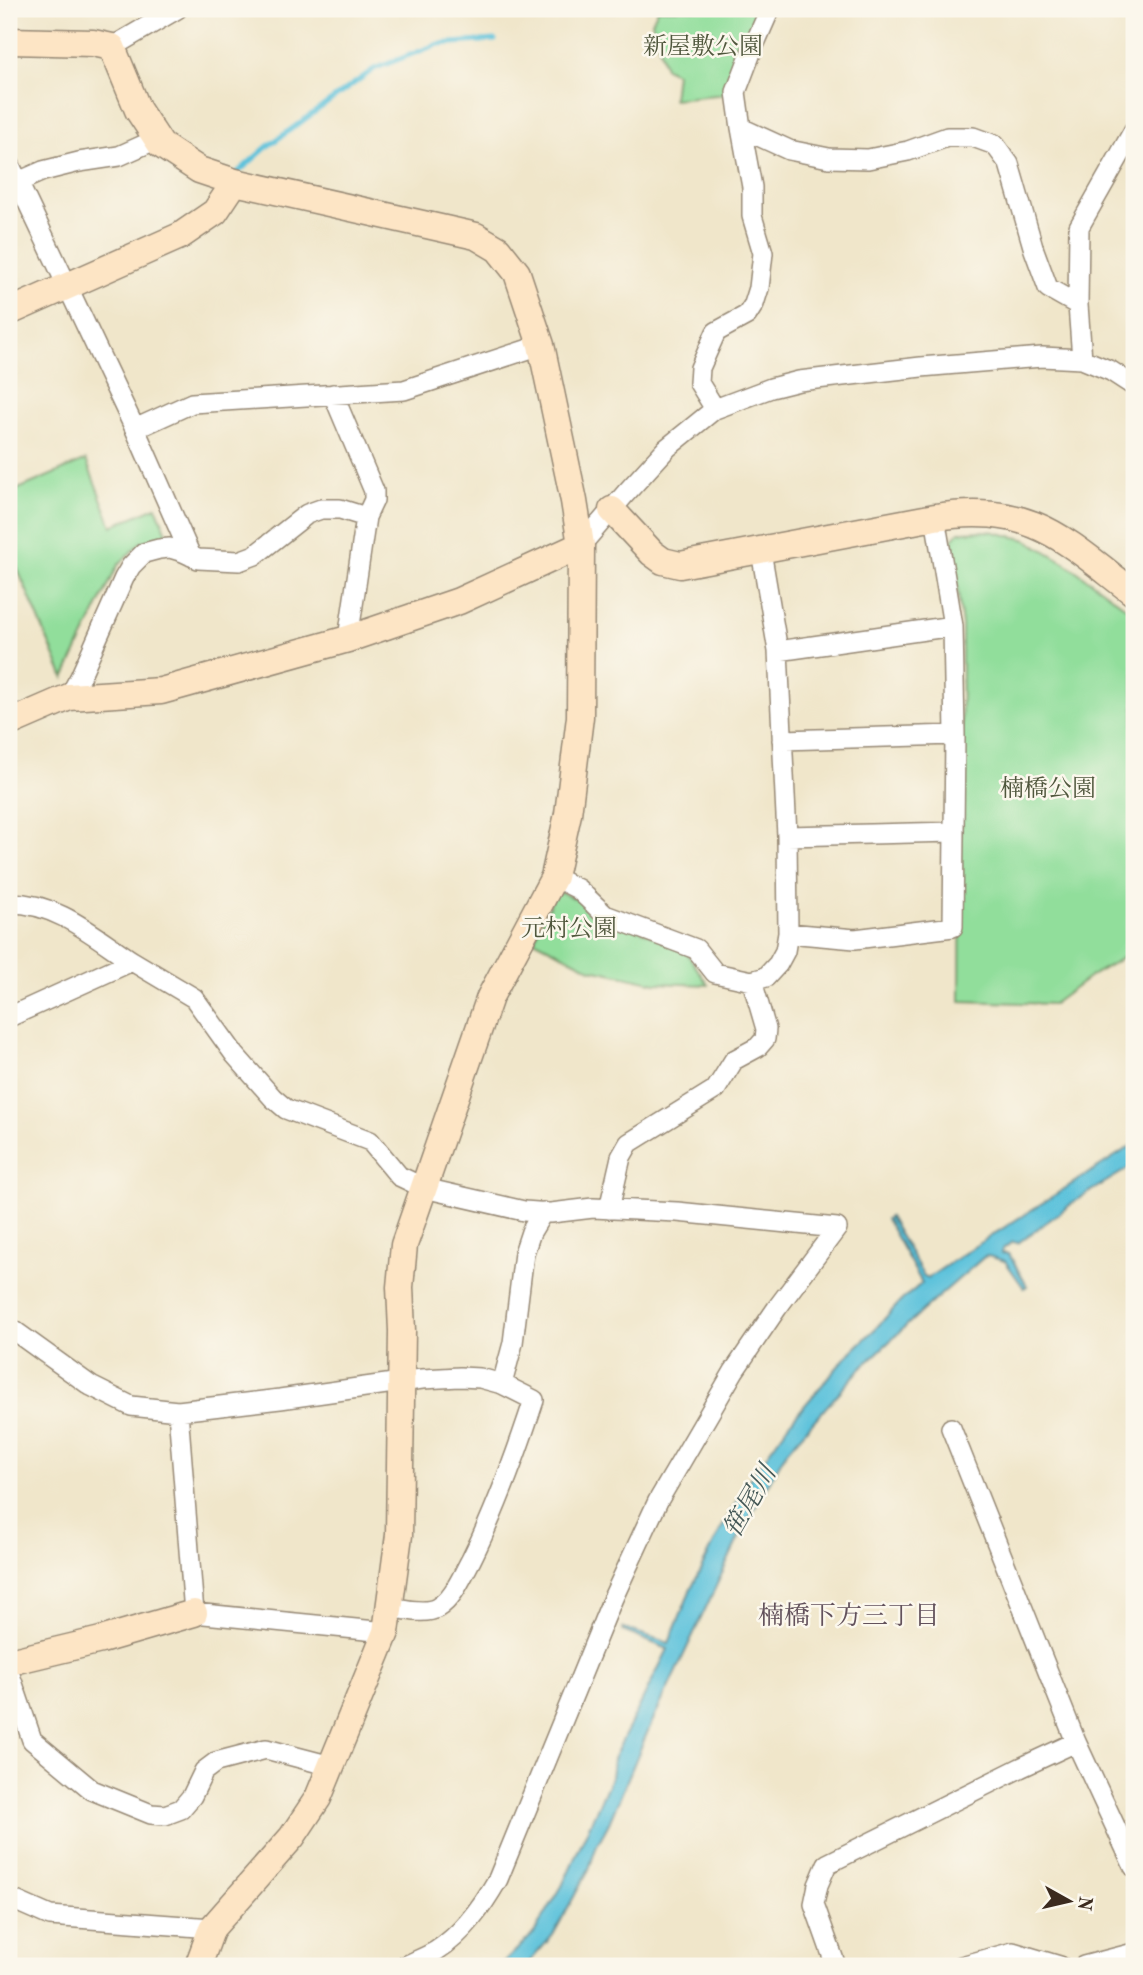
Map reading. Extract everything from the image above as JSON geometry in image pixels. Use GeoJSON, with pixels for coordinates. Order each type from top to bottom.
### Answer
{"type":"FeatureCollection","features":[{"type":"Feature","properties":{"kind":"street"},"geometry":{"type":"LineString","coordinates":[[9,41],[93,43],[112,47],[177,9]]}},
{"type":"Feature","properties":{"kind":"street"},"geometry":{"type":"LineString","coordinates":[[715,409],[699,383],[700,368],[716,332],[747,315],[760,288],[763,253],[752,216],[752,187],[736,92],[770,9]]}},
{"type":"Feature","properties":{"kind":"street"},"geometry":{"type":"LineString","coordinates":[[112,47],[138,110],[161,145],[199,170],[235,182],[476,236],[498,249],[517,273],[541,345],[581,545],[580,717],[568,814],[554,877],[490,998],[404,1245],[400,1287],[402,1331],[399,1535],[388,1619],[318,1798],[292,1837],[212,1927],[198,1966]]}},
{"type":"Feature","properties":{"kind":"street"},"geometry":{"type":"LineString","coordinates":[[741,128],[789,150],[829,159],[868,159],[908,151],[947,137],[973,137],[995,145],[1009,164],[1048,288],[1078,305]]}},
{"type":"Feature","properties":{"kind":"street"},"geometry":{"type":"LineString","coordinates":[[1082,359],[1078,305],[1079,227],[1134,130]]}},
{"type":"Feature","properties":{"kind":"street"},"geometry":{"type":"LineString","coordinates":[[18,182],[43,171],[119,156],[157,139]]}},
{"type":"Feature","properties":{"kind":"street"},"geometry":{"type":"LineString","coordinates":[[9,163],[135,429],[191,556]]}},
{"type":"Feature","properties":{"kind":"street"},"geometry":{"type":"LineString","coordinates":[[9,312],[63,279],[180,236],[215,212],[235,182]]}},
{"type":"Feature","properties":{"kind":"street"},"geometry":{"type":"LineString","coordinates":[[135,429],[192,403],[404,390],[541,345]]}},
{"type":"Feature","properties":{"kind":"street"},"geometry":{"type":"LineString","coordinates":[[9,723],[69,697],[161,691],[348,639],[459,601],[581,545],[667,448],[715,409],[771,388],[799,381],[988,360],[1042,357],[1082,359],[1111,371],[1134,386]]}},
{"type":"Feature","properties":{"kind":"street"},"geometry":{"type":"LineString","coordinates":[[333,394],[374,491],[374,500],[366,517],[348,639]]}},
{"type":"Feature","properties":{"kind":"street"},"geometry":{"type":"LineString","coordinates":[[69,697],[124,578],[144,553],[170,548],[198,559],[239,561],[255,555],[307,514],[321,509],[340,509],[366,517]]}},
{"type":"Feature","properties":{"kind":"street"},"geometry":{"type":"LineString","coordinates":[[612,510],[652,553],[663,561],[680,565],[935,517],[1000,514],[1042,526],[1134,593]]}},
{"type":"Feature","properties":{"kind":"street"},"geometry":{"type":"LineString","coordinates":[[788,933],[855,939],[953,927],[956,735],[953,626],[935,517]]}},
{"type":"Feature","properties":{"kind":"street"},"geometry":{"type":"LineString","coordinates":[[554,877],[578,890],[605,915],[696,949],[715,973],[752,981],[766,977],[778,964],[785,951],[788,933],[787,836],[778,651],[761,551]]}},
{"type":"Feature","properties":{"kind":"street"},"geometry":{"type":"LineString","coordinates":[[778,651],[953,626]]}},
{"type":"Feature","properties":{"kind":"street"},"geometry":{"type":"LineString","coordinates":[[782,740],[956,735]]}},
{"type":"Feature","properties":{"kind":"street"},"geometry":{"type":"LineString","coordinates":[[787,836],[954,832]]}},
{"type":"Feature","properties":{"kind":"street"},"geometry":{"type":"LineString","coordinates":[[9,903],[37,906],[62,915],[194,998],[234,1055],[286,1109],[370,1141],[399,1176],[424,1188],[524,1210],[551,1213],[593,1208],[677,1212],[837,1228],[734,1371],[658,1501],[613,1598],[498,1879],[485,1902],[460,1932],[436,1951],[405,1966]]}},
{"type":"Feature","properties":{"kind":"street"},"geometry":{"type":"LineString","coordinates":[[9,1017],[132,961]]}},
{"type":"Feature","properties":{"kind":"street"},"geometry":{"type":"LineString","coordinates":[[609,1209],[621,1157],[629,1143],[716,1089],[734,1060],[758,1047],[765,1039],[766,1029],[752,981]]}},
{"type":"Feature","properties":{"kind":"street"},"geometry":{"type":"LineString","coordinates":[[502,1384],[513,1343],[524,1253],[531,1231],[543,1212]]}},
{"type":"Feature","properties":{"kind":"street"},"geometry":{"type":"LineString","coordinates":[[9,1327],[91,1386],[131,1406],[178,1411],[422,1379],[460,1377],[480,1378],[502,1384],[534,1400],[515,1458],[485,1531],[457,1587],[436,1609],[388,1619],[194,1613],[9,1662]]}},
{"type":"Feature","properties":{"kind":"street"},"geometry":{"type":"LineString","coordinates":[[178,1411],[194,1613]]}},
{"type":"Feature","properties":{"kind":"street"},"geometry":{"type":"LineString","coordinates":[[951,1428],[1076,1742],[1134,1867]]}},
{"type":"Feature","properties":{"kind":"street"},"geometry":{"type":"LineString","coordinates":[[9,1672],[32,1740],[92,1790],[151,1814],[164,1815],[181,1809],[192,1796],[204,1772],[216,1762],[266,1749],[331,1766]]}},
{"type":"Feature","properties":{"kind":"street"},"geometry":{"type":"LineString","coordinates":[[836,1966],[814,1904],[827,1864],[1076,1742]]}},
{"type":"Feature","properties":{"kind":"street"},"geometry":{"type":"LineString","coordinates":[[9,1898],[50,1916],[212,1927]]}},
{"type":"Feature","properties":{"kind":"street"},"geometry":{"type":"LineString","coordinates":[[961,1966],[1013,1952],[1060,1966]]}},
{"type":"Feature","properties":{"kind":"street"},"geometry":{"type":"LineString","coordinates":[[1084,1966],[1134,1953]]}},
{"type":"Feature","properties":{"kind":"green space","name":"新屋敷公園"},"geometry":{"type":"Polygon","coordinates":[[[658,9],[751,9],[762,13],[728,83],[727,94],[673,99],[676,73],[665,68],[652,22],[658,9]]]}},
{"type":"Feature","properties":{"kind":"green space"},"geometry":{"type":"Polygon","coordinates":[[[86,460],[112,526],[156,507],[168,535],[140,543],[118,565],[64,678],[9,549],[9,493],[86,460]]]}},
{"type":"Feature","properties":{"kind":"green space","name":"楠橋公園"},"geometry":{"type":"Polygon","coordinates":[[[990,531],[1027,540],[1064,562],[1134,613],[1134,951],[1091,976],[1053,1004],[960,1001],[962,626],[952,540],[959,532],[990,531]]]}},
{"type":"Feature","properties":{"kind":"green space","name":"元村公園"},"geometry":{"type":"Polygon","coordinates":[[[556,890],[686,952],[708,985],[656,983],[591,969],[534,940],[556,890]]]}},
{"type":"Feature","properties":{"kind":"water","name":"笹尾川"},"geometry":{"type":"Polygon","coordinates":[[[1134,1144],[1134,1165],[1081,1197],[1018,1243],[1012,1242],[1003,1249],[1001,1253],[1009,1254],[1027,1286],[1024,1288],[1005,1261],[984,1257],[861,1368],[786,1452],[741,1533],[647,1733],[589,1869],[553,1935],[526,1966],[500,1966],[534,1933],[562,1886],[611,1778],[613,1759],[668,1649],[623,1631],[623,1628],[669,1643],[691,1589],[750,1478],[793,1419],[846,1357],[922,1283],[886,1219],[889,1217],[924,1276],[928,1278],[1134,1144]]]}},
{"type":"Feature","properties":{"kind":"waterway"},"geometry":{"type":"LineString","coordinates":[[236,174],[268,146],[374,69],[438,44],[495,40]]}},
{"type":"Feature","properties":{"kind":"district","name":"楠橋下方三丁目"},"geometry":{"type":"Point","coordinates":[849,1615]}}]}
